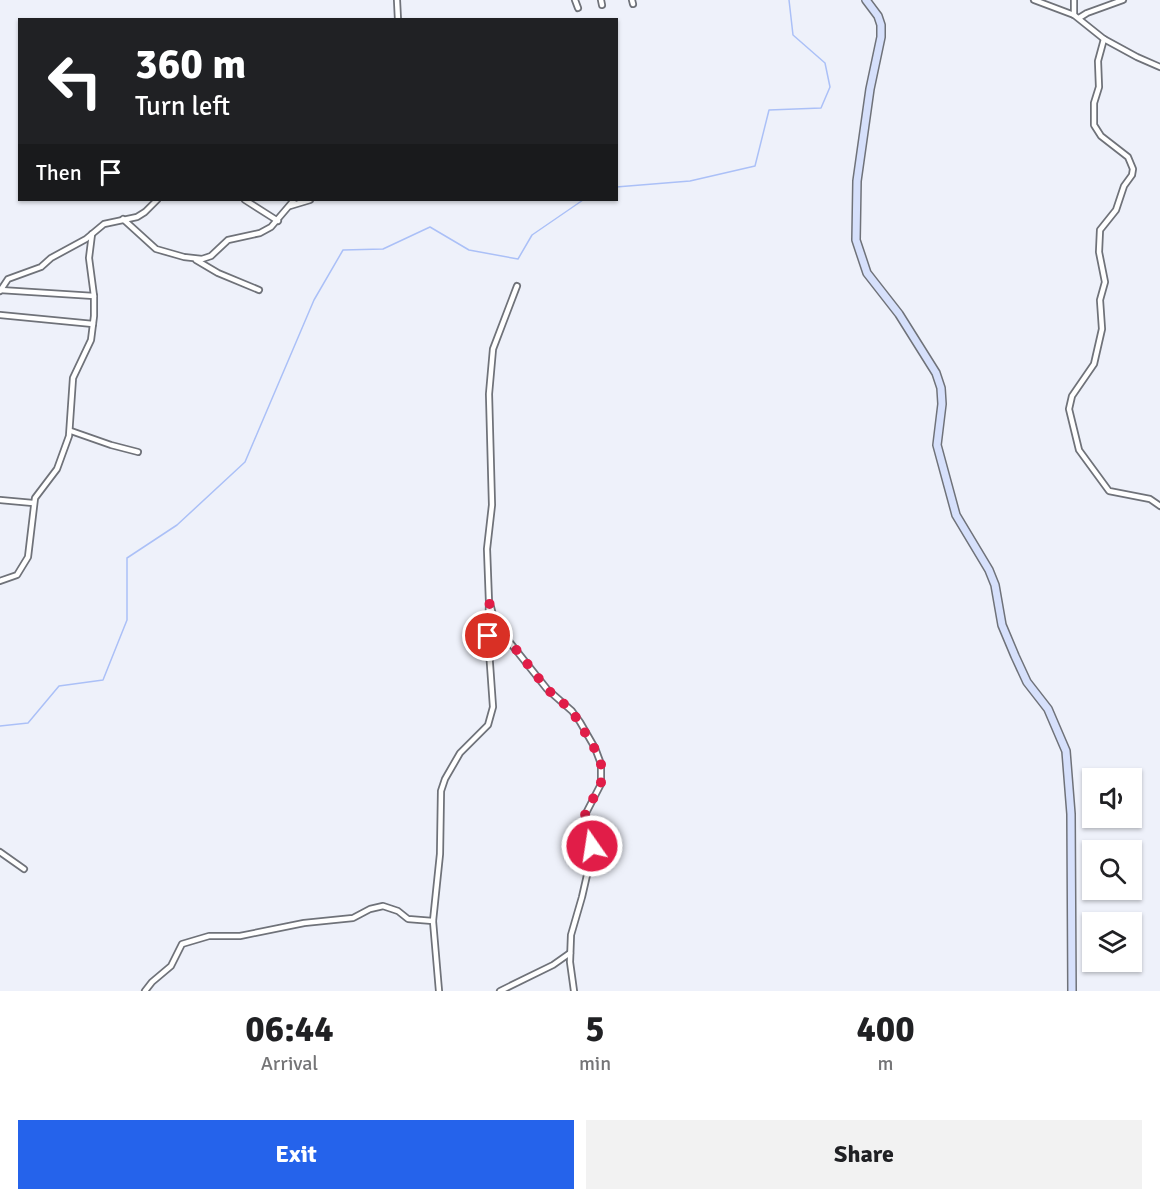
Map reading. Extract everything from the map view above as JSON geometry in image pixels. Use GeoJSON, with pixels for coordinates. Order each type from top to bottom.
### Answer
{"type":"FeatureCollection","features":[{"type":"Feature","properties":{"kind":"street"},"geometry":{"type":"LineString","coordinates":[[397,0],[398,18]]}},
{"type":"Feature","properties":{"kind":"street"},"geometry":{"type":"LineString","coordinates":[[575,0],[578,8]]}},
{"type":"Feature","properties":{"kind":"street"},"geometry":{"type":"LineString","coordinates":[[866,0],[878,16],[881,37],[870,90],[858,181],[856,240],[867,273],[899,314],[936,373],[941,388],[942,404],[938,445],[956,515],[989,570],[1002,625],[1015,657],[1027,682],[1048,709],[1066,751],[1071,814],[1072,991]]}},
{"type":"Feature","properties":{"kind":"street"},"geometry":{"type":"LineString","coordinates":[[1034,0],[1074,15],[1104,39],[1160,67]]}},
{"type":"Feature","properties":{"kind":"street"},"geometry":{"type":"LineString","coordinates":[[1074,0],[1074,15]]}},
{"type":"Feature","properties":{"kind":"street"},"geometry":{"type":"LineString","coordinates":[[1079,18],[1086,13],[1123,0]]}},
{"type":"Feature","properties":{"kind":"street"},"geometry":{"type":"LineString","coordinates":[[1104,39],[1098,61],[1099,87],[1094,103],[1094,125],[1101,136],[1128,157],[1133,169],[1132,175],[1124,186],[1116,210],[1100,230],[1099,252],[1104,282],[1100,300],[1102,329],[1094,364],[1072,396],[1069,410],[1079,450],[1109,491],[1150,499],[1160,506]]}},
{"type":"Feature","properties":{"kind":"street"},"geometry":{"type":"LineString","coordinates":[[0,290],[8,279],[41,267],[51,258],[86,239],[104,224],[137,217],[156,201]]}},
{"type":"Feature","properties":{"kind":"street"},"geometry":{"type":"LineString","coordinates":[[248,201],[278,220]]}},
{"type":"Feature","properties":{"kind":"street"},"geometry":{"type":"LineString","coordinates":[[196,260],[211,256],[228,240],[260,233],[272,227],[293,201]]}},
{"type":"Feature","properties":{"kind":"street"},"geometry":{"type":"LineString","coordinates":[[290,206],[307,201]]}},
{"type":"Feature","properties":{"kind":"street"},"geometry":{"type":"LineString","coordinates":[[123,219],[156,249],[196,260],[218,273],[259,290]]}},
{"type":"Feature","properties":{"kind":"street"},"geometry":{"type":"LineString","coordinates":[[0,581],[17,575],[28,557],[33,504],[37,494],[57,469],[71,431],[71,394],[74,378],[91,340],[93,324],[94,296],[89,258],[92,234]]}},
{"type":"Feature","properties":{"kind":"street"},"geometry":{"type":"LineString","coordinates":[[86,239],[90,247]]}},
{"type":"Feature","properties":{"kind":"street"},"geometry":{"type":"LineString","coordinates":[[439,991],[434,921],[440,854],[441,791],[460,753],[483,731],[491,718],[487,549],[492,505],[489,425],[491,364],[501,327],[517,286]]}},
{"type":"Feature","properties":{"kind":"street"},"geometry":{"type":"LineString","coordinates":[[0,290],[94,296]]}},
{"type":"Feature","properties":{"kind":"street"},"geometry":{"type":"LineString","coordinates":[[0,315],[93,324]]}},
{"type":"Feature","properties":{"kind":"street"},"geometry":{"type":"LineString","coordinates":[[71,431],[138,452]]}},
{"type":"Feature","properties":{"kind":"street"},"geometry":{"type":"LineString","coordinates":[[0,500],[33,504]]}},
{"type":"Feature","properties":{"kind":"street"},"geometry":{"type":"LineString","coordinates":[[489,602],[498,626],[547,689],[572,711],[595,748],[601,764],[601,783],[585,815],[592,854],[573,923],[570,953],[574,991]]}},
{"type":"Feature","properties":{"kind":"street"},"geometry":{"type":"LineString","coordinates":[[0,852],[24,869]]}},
{"type":"Feature","properties":{"kind":"street"},"geometry":{"type":"LineString","coordinates":[[145,991],[171,966],[182,944],[209,936],[240,936],[313,921],[342,920],[383,906],[398,911],[408,919],[434,921]]}},
{"type":"Feature","properties":{"kind":"street"},"geometry":{"type":"LineString","coordinates":[[500,991],[553,965],[570,953]]}},
{"type":"Feature","properties":{"kind":"waterway"},"geometry":{"type":"LineString","coordinates":[[618,187],[690,181],[755,166],[769,110],[821,108],[830,87],[825,63],[793,35],[789,0]]}},
{"type":"Feature","properties":{"kind":"waterway"},"geometry":{"type":"LineString","coordinates":[[0,726],[28,723],[59,686],[103,680],[127,620],[127,558],[177,525],[245,462],[314,300],[343,250],[383,249],[430,227],[469,250],[518,259],[532,235],[582,201]]}},
{"type":"Feature","properties":{"kind":"route"},"geometry":{"type":"LineString","coordinates":[[488,636],[489,602],[498,626],[547,689],[572,711],[599,756],[601,783],[585,815],[592,846]]}}]}
